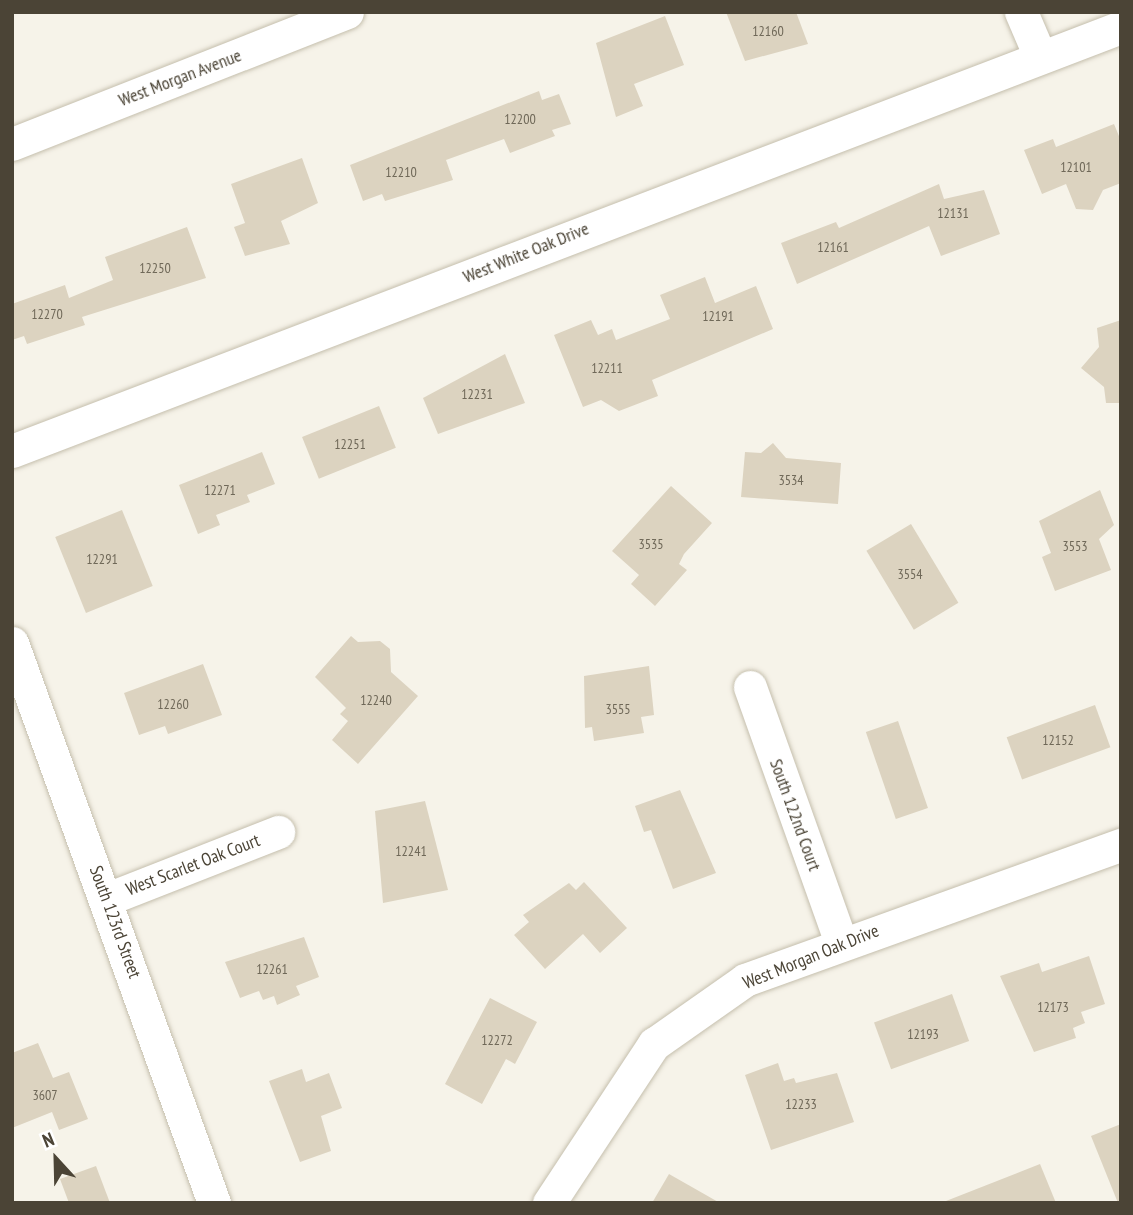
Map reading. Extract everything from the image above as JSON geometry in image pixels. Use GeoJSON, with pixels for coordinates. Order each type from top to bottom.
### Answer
{"type":"FeatureCollection","features":[{"type":"Feature","properties":{"kind":"street","name":"West Morgan Avenue"},"geometry":{"type":"LineString","coordinates":[[12,144],[347,12]]}},
{"type":"Feature","properties":{"kind":"street"},"geometry":{"type":"LineString","coordinates":[[1021,12],[1039,54]]}},
{"type":"Feature","properties":{"kind":"street","name":"West White Oak Drive"},"geometry":{"type":"LineString","coordinates":[[12,451],[1039,54],[1121,27]]}},
{"type":"Feature","properties":{"kind":"street","name":"South 123rd Street"},"geometry":{"type":"LineString","coordinates":[[12,643],[107,899],[214,1203]]}},
{"type":"Feature","properties":{"kind":"street","name":"South 122nd Court"},"geometry":{"type":"LineString","coordinates":[[750,687],[841,942]]}},
{"type":"Feature","properties":{"kind":"street","name":"West Scarlet Oak Court"},"geometry":{"type":"LineString","coordinates":[[107,899],[278,832]]}},
{"type":"Feature","properties":{"kind":"street","name":"West Morgan Oak Drive"},"geometry":{"type":"LineString","coordinates":[[549,1203],[654,1044],[745,981],[841,942],[1121,845]]}},
{"type":"Feature","properties":{"kind":"building"},"geometry":{"type":"Polygon","coordinates":[[[726,12],[796,12],[808,44],[745,61],[726,12]]]}},
{"type":"Feature","properties":{"kind":"building"},"geometry":{"type":"Polygon","coordinates":[[[665,16],[684,65],[634,84],[643,106],[616,117],[596,43],[665,16]]]}},
{"type":"Feature","properties":{"kind":"building"},"geometry":{"type":"Polygon","coordinates":[[[539,91],[542,100],[559,94],[571,124],[552,130],[555,136],[510,153],[504,139],[446,160],[453,180],[385,201],[382,194],[363,201],[350,165],[539,91]]]}},
{"type":"Feature","properties":{"kind":"building"},"geometry":{"type":"Polygon","coordinates":[[[1114,124],[1121,141],[1121,183],[1103,190],[1093,210],[1076,209],[1066,184],[1042,194],[1024,150],[1053,139],[1056,147],[1114,124]]]}},
{"type":"Feature","properties":{"kind":"building"},"geometry":{"type":"Polygon","coordinates":[[[302,158],[318,203],[281,221],[290,244],[245,256],[234,227],[245,223],[231,184],[302,158]]]}},
{"type":"Feature","properties":{"kind":"building"},"geometry":{"type":"Polygon","coordinates":[[[939,184],[944,199],[984,190],[1000,234],[941,256],[929,226],[797,284],[781,243],[836,222],[839,228],[939,184]]]}},
{"type":"Feature","properties":{"kind":"building"},"geometry":{"type":"Polygon","coordinates":[[[187,227],[206,278],[82,317],[85,325],[27,344],[24,336],[12,340],[12,304],[65,285],[69,298],[113,280],[105,257],[187,227]]]}},
{"type":"Feature","properties":{"kind":"building"},"geometry":{"type":"Polygon","coordinates":[[[705,277],[715,303],[756,286],[773,329],[652,380],[658,396],[619,411],[601,400],[583,407],[554,335],[591,320],[598,335],[612,329],[616,340],[670,319],[660,295],[705,277]]]}},
{"type":"Feature","properties":{"kind":"building"},"geometry":{"type":"Polygon","coordinates":[[[1121,320],[1121,403],[1106,403],[1104,387],[1081,368],[1099,347],[1097,328],[1121,320]]]}},
{"type":"Feature","properties":{"kind":"building"},"geometry":{"type":"Polygon","coordinates":[[[505,354],[525,403],[438,434],[423,398],[505,354]]]}},
{"type":"Feature","properties":{"kind":"building"},"geometry":{"type":"Polygon","coordinates":[[[379,406],[396,448],[319,479],[302,437],[379,406]]]}},
{"type":"Feature","properties":{"kind":"building"},"geometry":{"type":"Polygon","coordinates":[[[773,443],[786,458],[841,463],[838,504],[741,497],[745,452],[761,453],[773,443]]]}},
{"type":"Feature","properties":{"kind":"building"},"geometry":{"type":"Polygon","coordinates":[[[262,452],[275,484],[247,495],[250,502],[216,515],[220,525],[198,534],[179,485],[262,452]]]}},
{"type":"Feature","properties":{"kind":"building"},"geometry":{"type":"Polygon","coordinates":[[[671,486],[712,523],[684,554],[679,564],[687,570],[655,606],[631,584],[639,575],[612,551],[671,486]]]}},
{"type":"Feature","properties":{"kind":"building"},"geometry":{"type":"Polygon","coordinates":[[[1100,490],[1114,525],[1099,539],[1111,570],[1055,591],[1042,557],[1051,553],[1039,521],[1100,490]]]}},
{"type":"Feature","properties":{"kind":"building"},"geometry":{"type":"Polygon","coordinates":[[[122,510],[153,586],[86,613],[55,537],[122,510]]]}},
{"type":"Feature","properties":{"kind":"building"},"geometry":{"type":"Polygon","coordinates":[[[911,524],[958,603],[914,630],[866,551],[911,524]]]}},
{"type":"Feature","properties":{"kind":"building"},"geometry":{"type":"Polygon","coordinates":[[[351,636],[358,642],[380,641],[390,649],[391,672],[418,696],[358,764],[332,740],[348,721],[340,714],[346,708],[315,677],[351,636]]]}},
{"type":"Feature","properties":{"kind":"building"},"geometry":{"type":"Polygon","coordinates":[[[203,664],[222,715],[168,734],[165,726],[139,735],[124,693],[203,664]]]}},
{"type":"Feature","properties":{"kind":"building"},"geometry":{"type":"Polygon","coordinates":[[[649,666],[654,715],[641,717],[644,733],[594,741],[592,727],[585,728],[584,676],[649,666]]]}},
{"type":"Feature","properties":{"kind":"building"},"geometry":{"type":"Polygon","coordinates":[[[1095,705],[1110,747],[1022,779],[1007,737],[1095,705]]]}},
{"type":"Feature","properties":{"kind":"building"},"geometry":{"type":"Polygon","coordinates":[[[898,721],[928,808],[896,819],[866,732],[898,721]]]}},
{"type":"Feature","properties":{"kind":"building"},"geometry":{"type":"Polygon","coordinates":[[[680,790],[716,873],[673,889],[651,830],[644,832],[635,806],[680,790]]]}},
{"type":"Feature","properties":{"kind":"building"},"geometry":{"type":"Polygon","coordinates":[[[425,801],[448,890],[383,903],[375,811],[425,801]]]}},
{"type":"Feature","properties":{"kind":"building"},"geometry":{"type":"Polygon","coordinates":[[[584,882],[627,928],[600,953],[583,934],[545,969],[514,935],[529,922],[523,915],[569,883],[576,890],[584,882]]]}},
{"type":"Feature","properties":{"kind":"building"},"geometry":{"type":"Polygon","coordinates":[[[304,937],[319,977],[296,986],[300,995],[277,1005],[274,996],[263,1000],[259,991],[240,998],[225,962],[304,937]]]}},
{"type":"Feature","properties":{"kind":"building"},"geometry":{"type":"Polygon","coordinates":[[[1089,956],[1105,1004],[1081,1012],[1085,1023],[1073,1028],[1076,1038],[1034,1052],[1000,976],[1039,963],[1042,972],[1089,956]]]}},
{"type":"Feature","properties":{"kind":"building"},"geometry":{"type":"Polygon","coordinates":[[[952,994],[969,1041],[891,1069],[874,1022],[952,994]]]}},
{"type":"Feature","properties":{"kind":"building"},"geometry":{"type":"Polygon","coordinates":[[[490,998],[537,1022],[515,1064],[506,1059],[482,1104],[445,1084],[490,998]]]}},
{"type":"Feature","properties":{"kind":"building"},"geometry":{"type":"Polygon","coordinates":[[[38,1043],[53,1078],[69,1072],[88,1119],[59,1130],[52,1112],[12,1128],[12,1053],[38,1043]]]}},
{"type":"Feature","properties":{"kind":"building"},"geometry":{"type":"Polygon","coordinates":[[[778,1063],[784,1081],[794,1078],[796,1083],[837,1073],[854,1122],[771,1150],[745,1075],[778,1063]]]}},
{"type":"Feature","properties":{"kind":"building"},"geometry":{"type":"Polygon","coordinates":[[[302,1069],[306,1082],[329,1073],[342,1108],[321,1116],[331,1151],[300,1162],[269,1081],[302,1069]]]}},
{"type":"Feature","properties":{"kind":"building"},"geometry":{"type":"Polygon","coordinates":[[[1121,1124],[1121,1203],[1118,1203],[1091,1136],[1121,1124]]]}},
{"type":"Feature","properties":{"kind":"building"},"geometry":{"type":"Polygon","coordinates":[[[1040,1164],[1056,1203],[946,1203],[946,1201],[1040,1164]]]}},
{"type":"Feature","properties":{"kind":"building"},"geometry":{"type":"Polygon","coordinates":[[[96,1166],[110,1203],[69,1203],[60,1179],[96,1166]]]}},
{"type":"Feature","properties":{"kind":"building"},"geometry":{"type":"Polygon","coordinates":[[[669,1174],[720,1203],[652,1203],[669,1174]]]}}]}
